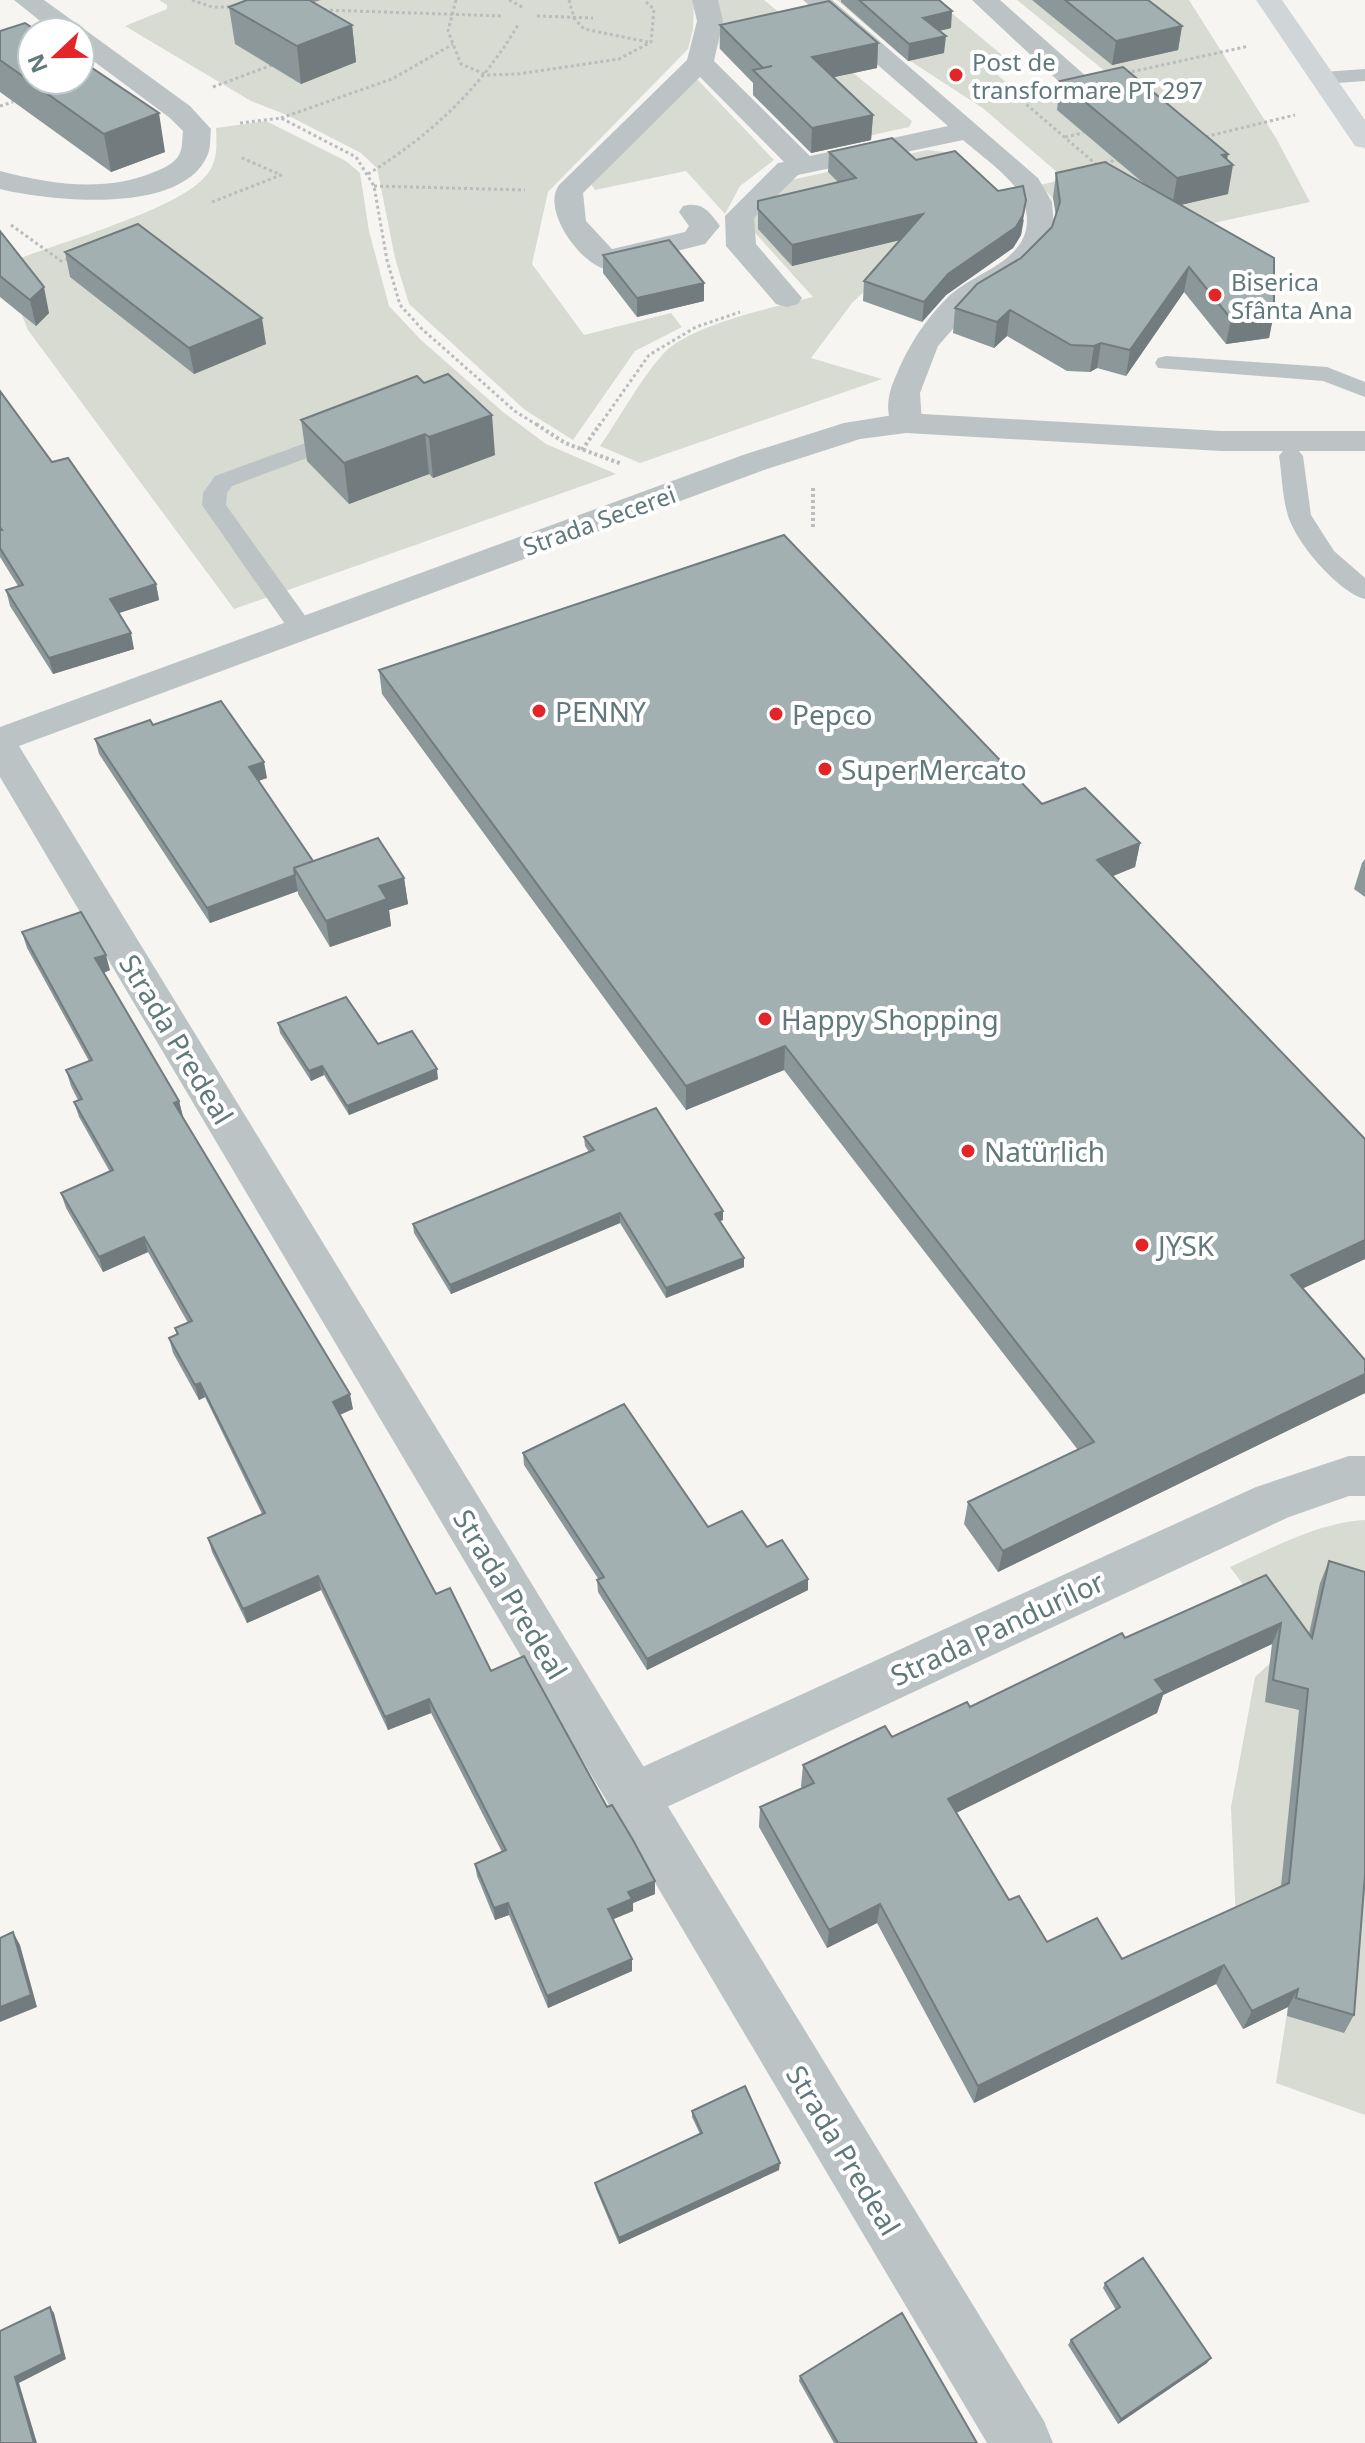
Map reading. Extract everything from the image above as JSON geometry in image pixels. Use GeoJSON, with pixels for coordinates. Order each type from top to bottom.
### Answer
{"type":"FeatureCollection","features":[{"type":"Feature","properties":{"kind":"main road"},"geometry":{"type":"LineString","coordinates":[[1269,0],[1365,140]]}},
{"type":"Feature","properties":{"kind":"street"},"geometry":{"type":"LineString","coordinates":[[33,5],[67,0]]}},
{"type":"Feature","properties":{"kind":"street"},"geometry":{"type":"LineString","coordinates":[[693,212],[705,226],[695,238],[605,260],[572,223],[569,191],[700,62],[710,21],[705,0]]}},
{"type":"Feature","properties":{"kind":"street"},"geometry":{"type":"LineString","coordinates":[[816,0],[969,130],[1028,184],[1038,202],[1039,227],[1032,250],[1006,275],[961,301],[924,344],[904,393],[906,423]]}},
{"type":"Feature","properties":{"kind":"street"},"geometry":{"type":"LineString","coordinates":[[985,0],[1078,84]]}},
{"type":"Feature","properties":{"kind":"street"},"geometry":{"type":"LineString","coordinates":[[0,180],[32,189],[82,195],[127,192],[173,176],[194,155],[197,129],[168,103],[96,51]]}},
{"type":"Feature","properties":{"kind":"street"},"geometry":{"type":"LineString","coordinates":[[700,62],[804,166]]}},
{"type":"Feature","properties":{"kind":"street"},"geometry":{"type":"LineString","coordinates":[[787,298],[741,246],[739,216],[788,169],[969,130]]}},
{"type":"Feature","properties":{"kind":"street","name":"Strada Secerei"},"geometry":{"type":"LineString","coordinates":[[0,743],[812,441],[855,430],[906,423],[1221,441],[1365,441]]}},
{"type":"Feature","properties":{"kind":"street","name":"Strada Secerei"},"geometry":{"type":"LineString","coordinates":[[1221,441],[1291,456],[1365,462]]}},
{"type":"Feature","properties":{"kind":"street","name":"Strada Predeal"},"geometry":{"type":"LineString","coordinates":[[0,743],[1022,2443]]}},
{"type":"Feature","properties":{"kind":"street","name":"Strada Pandurilor"},"geometry":{"type":"LineString","coordinates":[[635,1796],[1273,1502],[1360,1475]]}},
{"type":"Feature","properties":{"kind":"lane"},"geometry":{"type":"LineString","coordinates":[[1323,78],[1365,75]]}},
{"type":"Feature","properties":{"kind":"lane"},"geometry":{"type":"LineString","coordinates":[[1166,363],[1327,374],[1365,390]]}},
{"type":"Feature","properties":{"kind":"lane"},"geometry":{"type":"LineString","coordinates":[[303,631],[214,505],[215,493],[223,481],[363,428]]}},
{"type":"Feature","properties":{"kind":"lane"},"geometry":{"type":"LineString","coordinates":[[1291,456],[1299,515],[1324,556],[1365,591]]}},
{"type":"Feature","properties":{"kind":"path"},"geometry":{"type":"LineString","coordinates":[[192,0],[212,7],[243,8]]}},
{"type":"Feature","properties":{"kind":"path"},"geometry":{"type":"LineString","coordinates":[[456,0],[448,31],[461,64],[487,75],[518,74],[619,59],[651,42]]}},
{"type":"Feature","properties":{"kind":"path"},"geometry":{"type":"LineString","coordinates":[[509,0],[524,8]]}},
{"type":"Feature","properties":{"kind":"path"},"geometry":{"type":"LineString","coordinates":[[569,0],[574,18],[584,29],[651,42]]}},
{"type":"Feature","properties":{"kind":"path"},"geometry":{"type":"LineString","coordinates":[[644,0],[654,9],[651,42]]}},
{"type":"Feature","properties":{"kind":"path"},"geometry":{"type":"LineString","coordinates":[[322,10],[503,16]]}},
{"type":"Feature","properties":{"kind":"path"},"geometry":{"type":"LineString","coordinates":[[537,16],[593,18]]}},
{"type":"Feature","properties":{"kind":"path"},"geometry":{"type":"LineString","coordinates":[[368,174],[402,154],[457,109],[497,62],[518,25]]}},
{"type":"Feature","properties":{"kind":"path"},"geometry":{"type":"LineString","coordinates":[[236,124],[281,118],[373,87],[427,64],[453,44]]}},
{"type":"Feature","properties":{"kind":"path"},"geometry":{"type":"LineString","coordinates":[[1123,73],[1251,45]]}},
{"type":"Feature","properties":{"kind":"path"},"geometry":{"type":"LineString","coordinates":[[1156,55],[1166,63]]}},
{"type":"Feature","properties":{"kind":"path"},"geometry":{"type":"LineString","coordinates":[[168,103],[277,63]]}},
{"type":"Feature","properties":{"kind":"path"},"geometry":{"type":"LineString","coordinates":[[1033,94],[1019,98],[1097,165]]}},
{"type":"Feature","properties":{"kind":"path"},"geometry":{"type":"LineString","coordinates":[[0,106],[13,102]]}},
{"type":"Feature","properties":{"kind":"path"},"geometry":{"type":"LineString","coordinates":[[1190,140],[1295,115]]}},
{"type":"Feature","properties":{"kind":"path"},"geometry":{"type":"LineString","coordinates":[[281,118],[356,157],[368,174],[374,186],[387,260],[400,305],[422,329],[516,412],[565,443],[632,468]]}},
{"type":"Feature","properties":{"kind":"path"},"geometry":{"type":"LineString","coordinates":[[1065,137],[1083,133]]}},
{"type":"Feature","properties":{"kind":"path"},"geometry":{"type":"LineString","coordinates":[[1084,168],[1124,158]]}},
{"type":"Feature","properties":{"kind":"path"},"geometry":{"type":"LineString","coordinates":[[374,186],[569,191]]}},
{"type":"Feature","properties":{"kind":"path"},"geometry":{"type":"LineString","coordinates":[[582,450],[649,355],[696,327],[787,298]]}},
{"type":"Feature","properties":{"kind":"path"},"geometry":{"type":"LineString","coordinates":[[813,476],[813,527]]}},
{"type":"Feature","properties":{"kind":"shaded area"},"geometry":{"type":"Polygon","coordinates":[[[159,0],[694,0],[693,29],[688,49],[548,192],[532,264],[584,335],[671,313],[682,327],[635,351],[573,440],[525,410],[409,304],[395,258],[377,168],[361,153],[287,115],[251,101],[125,26],[167,9],[167,5],[159,0]]]}},
{"type":"Feature","properties":{"kind":"shaded area"},"geometry":{"type":"Polygon","coordinates":[[[715,0],[764,0],[912,121],[909,127],[868,136],[777,37],[719,49],[715,0]]]}},
{"type":"Feature","properties":{"kind":"shaded area"},"geometry":{"type":"Polygon","coordinates":[[[837,0],[936,0],[1008,60],[987,66],[1020,94],[1106,72],[1017,0],[1189,0],[1276,138],[1310,202],[1117,244],[1058,204],[1040,185],[1065,179],[984,109],[898,53],[837,0]]]}},
{"type":"Feature","properties":{"kind":"shaded area"},"geometry":{"type":"Polygon","coordinates":[[[695,77],[774,160],[740,186],[725,214],[686,171],[595,190],[589,181],[695,77]]]}},
{"type":"Feature","properties":{"kind":"shaded area"},"geometry":{"type":"Polygon","coordinates":[[[266,121],[346,161],[360,173],[369,231],[389,306],[421,340],[503,412],[546,444],[616,474],[234,609],[28,330],[0,262],[18,259],[88,234],[168,202],[188,191],[212,168],[216,155],[216,128],[266,121]]]}},
{"type":"Feature","properties":{"kind":"shaded area"},"geometry":{"type":"Polygon","coordinates":[[[927,150],[953,153],[887,270],[852,303],[811,358],[882,379],[640,463],[600,446],[646,376],[675,344],[734,318],[813,297],[747,224],[791,180],[927,150]]]}},
{"type":"Feature","properties":{"kind":"shaded area"},"geometry":{"type":"Polygon","coordinates":[[[1365,1520],[1365,2115],[1276,2083],[1288,2007],[1236,1922],[1231,1807],[1255,1677],[1289,1646],[1230,1567],[1312,1531],[1365,1520]]]}},
{"type":"Feature","properties":{"kind":"building"},"geometry":{"type":"Polygon","coordinates":[[[247,0],[309,0],[352,25],[297,46],[229,7],[247,0]]]}},
{"type":"Feature","properties":{"kind":"building"},"geometry":{"type":"Polygon","coordinates":[[[859,0],[939,0],[952,11],[923,18],[946,36],[909,44],[859,0]]]}},
{"type":"Feature","properties":{"kind":"building"},"geometry":{"type":"Polygon","coordinates":[[[1065,0],[1148,0],[1182,26],[1116,41],[1065,0]]]}},
{"type":"Feature","properties":{"kind":"building"},"geometry":{"type":"Polygon","coordinates":[[[829,1],[878,43],[812,57],[873,115],[812,128],[753,70],[763,68],[720,25],[829,1]]]}},
{"type":"Feature","properties":{"kind":"building"},"geometry":{"type":"Polygon","coordinates":[[[16,26],[16,71],[0,60],[0,31],[16,26]]]}},
{"type":"Feature","properties":{"kind":"building"},"geometry":{"type":"Polygon","coordinates":[[[1123,67],[1228,154],[1222,155],[1233,165],[1177,178],[1060,81],[1123,67]]]}},
{"type":"Feature","properties":{"kind":"building"},"geometry":{"type":"Polygon","coordinates":[[[96,71],[159,113],[104,134],[51,96],[96,96],[96,71]]]}},
{"type":"Feature","properties":{"kind":"building"},"geometry":{"type":"Polygon","coordinates":[[[892,138],[916,160],[955,151],[998,191],[1023,186],[1026,200],[1016,227],[948,274],[924,302],[864,281],[923,214],[792,245],[758,209],[758,201],[856,178],[829,152],[892,138]]]}},
{"type":"Feature","properties":{"kind":"building"},"geometry":{"type":"Polygon","coordinates":[[[1105,162],[1274,258],[1274,312],[1231,319],[1189,267],[1130,350],[1101,343],[1094,346],[1071,345],[1010,310],[997,322],[955,308],[977,284],[1021,258],[1052,227],[1060,202],[1056,173],[1105,162]]]}},
{"type":"Feature","properties":{"kind":"building"},"geometry":{"type":"Polygon","coordinates":[[[138,224],[262,318],[189,348],[65,252],[138,224]]]}},
{"type":"Feature","properties":{"kind":"building"},"geometry":{"type":"Polygon","coordinates":[[[0,231],[44,287],[30,300],[0,276],[0,231]]]}},
{"type":"Feature","properties":{"kind":"building"},"geometry":{"type":"Polygon","coordinates":[[[669,240],[704,283],[637,298],[603,255],[669,240]]]}},
{"type":"Feature","properties":{"kind":"building"},"geometry":{"type":"Polygon","coordinates":[[[448,374],[492,415],[429,437],[425,434],[344,463],[301,420],[417,376],[424,383],[448,374]]]}},
{"type":"Feature","properties":{"kind":"building"},"geometry":{"type":"Polygon","coordinates":[[[0,391],[52,462],[68,458],[156,584],[110,599],[131,633],[49,658],[6,590],[23,585],[0,548],[0,391]]]}},
{"type":"Feature","properties":{"kind":"building"},"geometry":{"type":"Polygon","coordinates":[[[784,535],[1042,804],[1085,788],[1140,843],[1097,860],[1365,1139],[1365,1240],[1291,1275],[1365,1360],[1365,1374],[1003,1551],[968,1502],[1094,1442],[785,1046],[686,1086],[379,670],[784,535]]]}},
{"type":"Feature","properties":{"kind":"building"},"geometry":{"type":"Polygon","coordinates":[[[221,701],[264,762],[249,767],[313,861],[294,868],[295,875],[207,908],[95,739],[150,720],[153,725],[221,701]]]}},
{"type":"Feature","properties":{"kind":"building"},"geometry":{"type":"Polygon","coordinates":[[[378,838],[404,878],[379,886],[387,899],[326,921],[294,868],[378,838]]]}},
{"type":"Feature","properties":{"kind":"building"},"geometry":{"type":"Polygon","coordinates":[[[81,912],[106,955],[95,958],[179,1101],[174,1103],[350,1394],[333,1402],[436,1594],[450,1588],[491,1671],[524,1656],[607,1807],[612,1805],[655,1881],[628,1892],[632,1899],[608,1909],[632,1959],[547,1996],[508,1903],[494,1908],[475,1864],[506,1850],[429,1699],[385,1717],[318,1576],[243,1609],[208,1538],[265,1513],[200,1383],[195,1385],[169,1338],[178,1334],[175,1328],[192,1321],[144,1237],[99,1257],[61,1193],[113,1170],[74,1102],[82,1099],[66,1070],[92,1060],[22,932],[81,912]]]}},
{"type":"Feature","properties":{"kind":"building"},"geometry":{"type":"Polygon","coordinates":[[[346,997],[378,1044],[412,1031],[437,1069],[347,1106],[322,1066],[309,1071],[278,1023],[346,997]]]}},
{"type":"Feature","properties":{"kind":"building"},"geometry":{"type":"Polygon","coordinates":[[[656,1108],[723,1211],[715,1214],[744,1258],[666,1288],[620,1213],[450,1285],[413,1224],[594,1150],[584,1137],[656,1108]]]}},
{"type":"Feature","properties":{"kind":"building"},"geometry":{"type":"Polygon","coordinates":[[[624,1404],[708,1527],[742,1511],[767,1547],[782,1540],[808,1579],[647,1659],[597,1580],[604,1577],[523,1453],[624,1404]]]}},
{"type":"Feature","properties":{"kind":"building"},"geometry":{"type":"Polygon","coordinates":[[[1329,1561],[1365,1572],[1365,1875],[1354,2015],[1296,1998],[1298,1989],[1252,2011],[1224,1965],[978,2086],[880,1904],[829,1930],[760,1807],[814,1783],[803,1765],[885,1726],[892,1737],[967,1702],[970,1707],[1122,1633],[1125,1638],[1266,1575],[1312,1638],[1329,1561]],[[1281,1623],[1155,1680],[1164,1692],[948,1799],[1009,1900],[1019,1896],[1047,1942],[1097,1918],[1122,1959],[1289,1883],[1308,1689],[1273,1680],[1281,1623]]]}},
{"type":"Feature","properties":{"kind":"building"},"geometry":{"type":"Polygon","coordinates":[[[13,1932],[31,1995],[0,2007],[0,1938],[13,1932]]]}},
{"type":"Feature","properties":{"kind":"building"},"geometry":{"type":"Polygon","coordinates":[[[745,2086],[780,2163],[619,2238],[595,2183],[702,2133],[692,2111],[745,2086]]]}},
{"type":"Feature","properties":{"kind":"building"},"geometry":{"type":"Polygon","coordinates":[[[1143,2258],[1211,2358],[1121,2419],[1071,2340],[1120,2307],[1105,2283],[1143,2258]]]}},
{"type":"Feature","properties":{"kind":"building"},"geometry":{"type":"Polygon","coordinates":[[[50,2307],[62,2354],[15,2377],[34,2443],[0,2443],[0,2331],[50,2307]]]}},
{"type":"Feature","properties":{"kind":"building"},"geometry":{"type":"Polygon","coordinates":[[[902,2313],[977,2443],[838,2443],[800,2376],[902,2313]]]}},
{"type":"Feature","properties":{"kind":"place","name":"Post de transformare PT 297"},"geometry":{"type":"Point","coordinates":[956,75]}},
{"type":"Feature","properties":{"kind":"place","name":"Biserica Sfânta Ana"},"geometry":{"type":"Point","coordinates":[1215,295]}},
{"type":"Feature","properties":{"kind":"place","name":"PENNY"},"geometry":{"type":"Point","coordinates":[539,711]}},
{"type":"Feature","properties":{"kind":"place","name":"Pepco"},"geometry":{"type":"Point","coordinates":[776,714]}},
{"type":"Feature","properties":{"kind":"place","name":"SuperMercato"},"geometry":{"type":"Point","coordinates":[825,769]}},
{"type":"Feature","properties":{"kind":"place","name":"Happy Shopping"},"geometry":{"type":"Point","coordinates":[765,1019]}},
{"type":"Feature","properties":{"kind":"place","name":"Natürlich"},"geometry":{"type":"Point","coordinates":[968,1151]}},
{"type":"Feature","properties":{"kind":"place","name":"JYSK"},"geometry":{"type":"Point","coordinates":[1142,1245]}}]}
